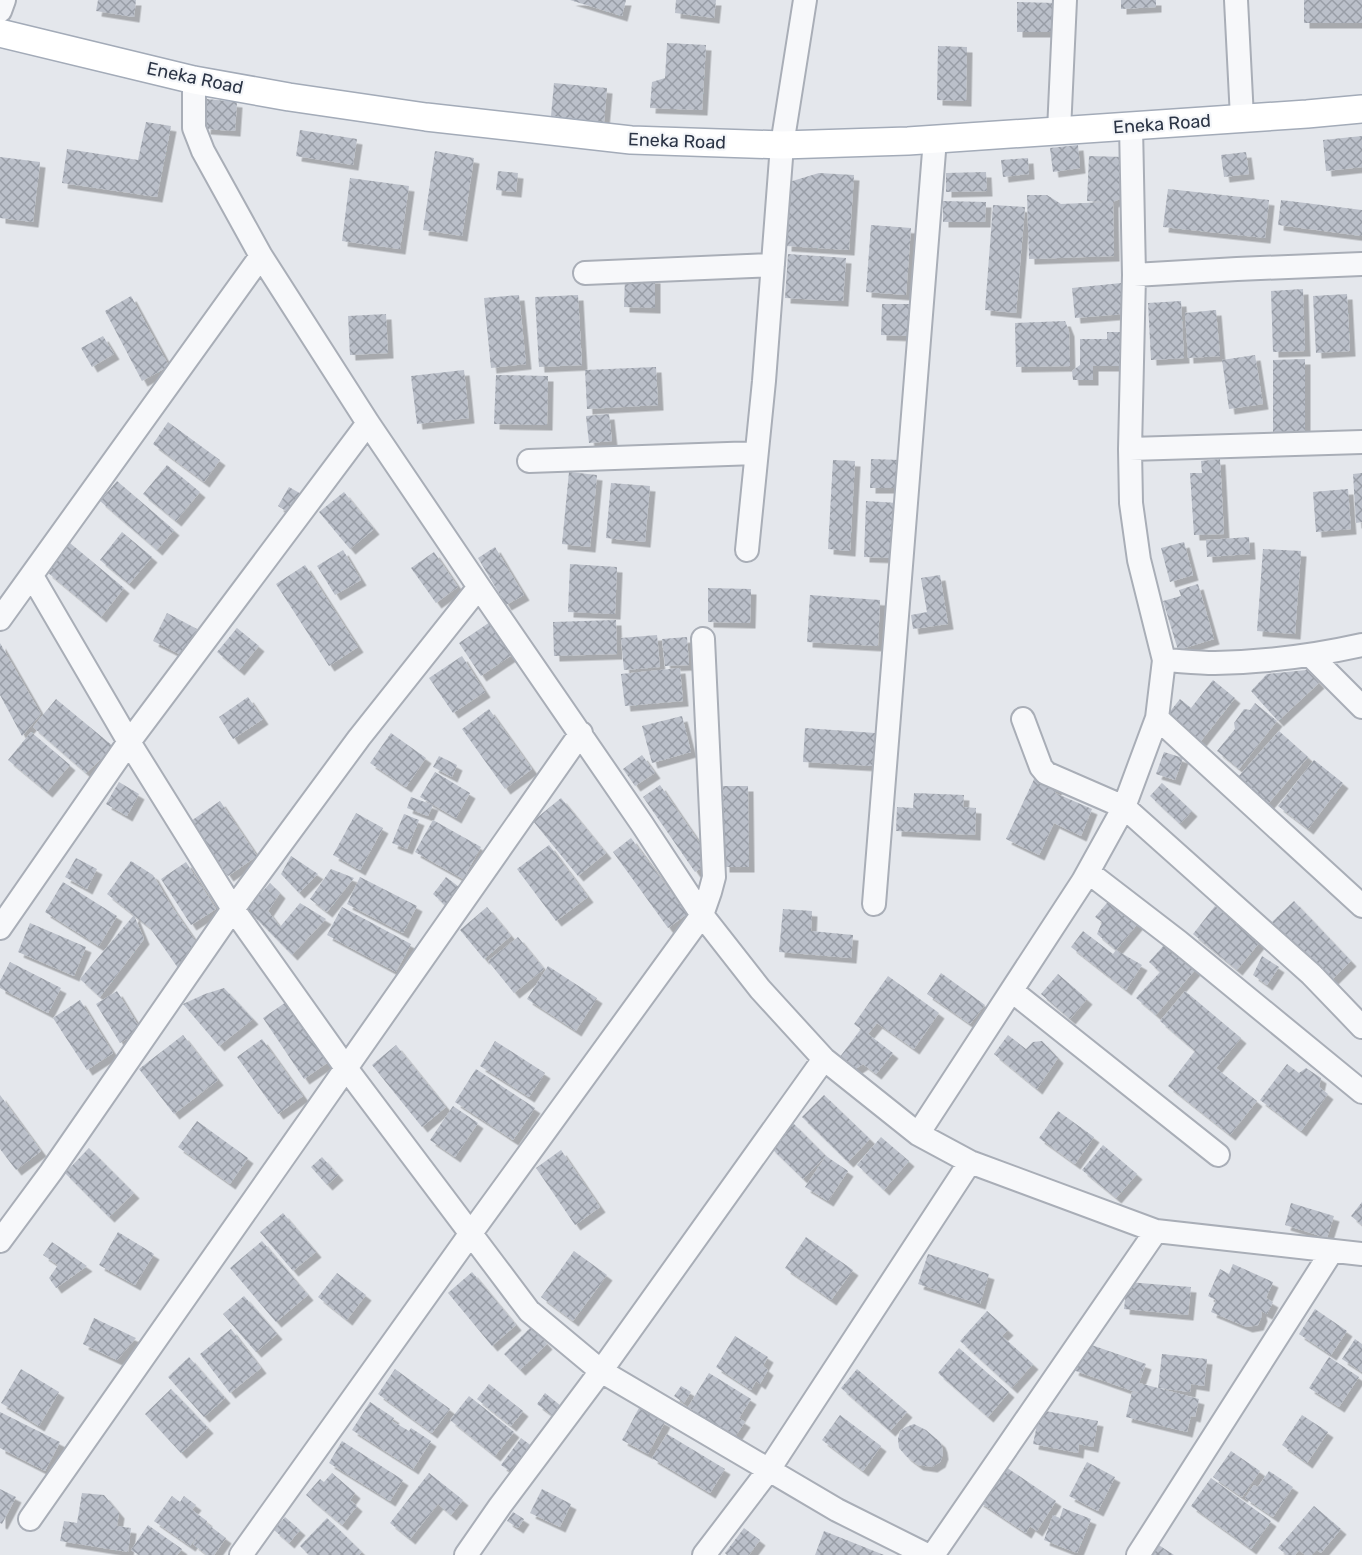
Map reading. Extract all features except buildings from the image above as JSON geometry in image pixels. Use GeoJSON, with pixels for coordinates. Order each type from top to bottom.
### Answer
{"type":"FeatureCollection","features":[{"type":"Feature","properties":{"kind":"main road","name":"Eneka Road"},"geometry":{"type":"LineString","coordinates":[[0,33],[195,80],[289,97],[426,117],[631,140],[782,145],[935,139],[1362,109]]}},
{"type":"Feature","properties":{"kind":"street"},"geometry":{"type":"LineString","coordinates":[[0,11],[4,0]]}},
{"type":"Feature","properties":{"kind":"street"},"geometry":{"type":"LineString","coordinates":[[747,550],[782,145],[805,0]]}},
{"type":"Feature","properties":{"kind":"street"},"geometry":{"type":"LineString","coordinates":[[1059,131],[1065,0]]}},
{"type":"Feature","properties":{"kind":"street"},"geometry":{"type":"LineString","coordinates":[[1236,0],[1242,118]]}},
{"type":"Feature","properties":{"kind":"street"},"geometry":{"type":"LineString","coordinates":[[195,80],[194,128],[203,151],[261,256],[369,423],[702,915],[760,989],[824,1059],[918,1134],[970,1162],[1156,1231],[1362,1254]]}},
{"type":"Feature","properties":{"kind":"street"},"geometry":{"type":"LineString","coordinates":[[918,1134],[1088,872],[1124,807],[1157,718],[1164,660],[1138,560],[1131,503],[1134,275],[1131,126]]}},
{"type":"Feature","properties":{"kind":"street"},"geometry":{"type":"LineString","coordinates":[[874,904],[935,139]]}},
{"type":"Feature","properties":{"kind":"street"},"geometry":{"type":"LineString","coordinates":[[0,619],[261,256]]}},
{"type":"Feature","properties":{"kind":"street"},"geometry":{"type":"LineString","coordinates":[[1134,275],[1362,264]]}},
{"type":"Feature","properties":{"kind":"street"},"geometry":{"type":"LineString","coordinates":[[585,273],[773,265]]}},
{"type":"Feature","properties":{"kind":"street"},"geometry":{"type":"LineString","coordinates":[[0,928],[129,742],[369,423]]}},
{"type":"Feature","properties":{"kind":"street"},"geometry":{"type":"LineString","coordinates":[[1130,448],[1362,442]]}},
{"type":"Feature","properties":{"kind":"street"},"geometry":{"type":"LineString","coordinates":[[529,461],[756,453]]}},
{"type":"Feature","properties":{"kind":"street"},"geometry":{"type":"LineString","coordinates":[[32,576],[129,742],[234,909],[346,1068],[529,1311],[601,1371],[837,1510],[927,1555]]}},
{"type":"Feature","properties":{"kind":"street"},"geometry":{"type":"LineString","coordinates":[[0,1241],[51,1172],[234,909],[359,738],[479,587]]}},
{"type":"Feature","properties":{"kind":"street"},"geometry":{"type":"LineString","coordinates":[[241,1555],[702,915],[714,878],[703,639]]}},
{"type":"Feature","properties":{"kind":"street"},"geometry":{"type":"LineString","coordinates":[[1164,660],[1213,663],[1279,659],[1362,645]]}},
{"type":"Feature","properties":{"kind":"street"},"geometry":{"type":"LineString","coordinates":[[1310,655],[1362,707]]}},
{"type":"Feature","properties":{"kind":"street"},"geometry":{"type":"LineString","coordinates":[[1157,718],[1362,906]]}},
{"type":"Feature","properties":{"kind":"street"},"geometry":{"type":"LineString","coordinates":[[1023,719],[1041,767],[1046,773],[1124,807],[1311,974],[1362,1028]]}},
{"type":"Feature","properties":{"kind":"street"},"geometry":{"type":"LineString","coordinates":[[30,1519],[580,733]]}},
{"type":"Feature","properties":{"kind":"street"},"geometry":{"type":"LineString","coordinates":[[1088,872],[1179,942],[1362,1092]]}},
{"type":"Feature","properties":{"kind":"street"},"geometry":{"type":"LineString","coordinates":[[1012,991],[1218,1155]]}},
{"type":"Feature","properties":{"kind":"street"},"geometry":{"type":"LineString","coordinates":[[466,1555],[824,1059]]}},
{"type":"Feature","properties":{"kind":"street"},"geometry":{"type":"LineString","coordinates":[[704,1555],[768,1471],[970,1162]]}},
{"type":"Feature","properties":{"kind":"street"},"geometry":{"type":"LineString","coordinates":[[933,1555],[1156,1231]]}},
{"type":"Feature","properties":{"kind":"street"},"geometry":{"type":"LineString","coordinates":[[1138,1555],[1332,1251]]}}]}
